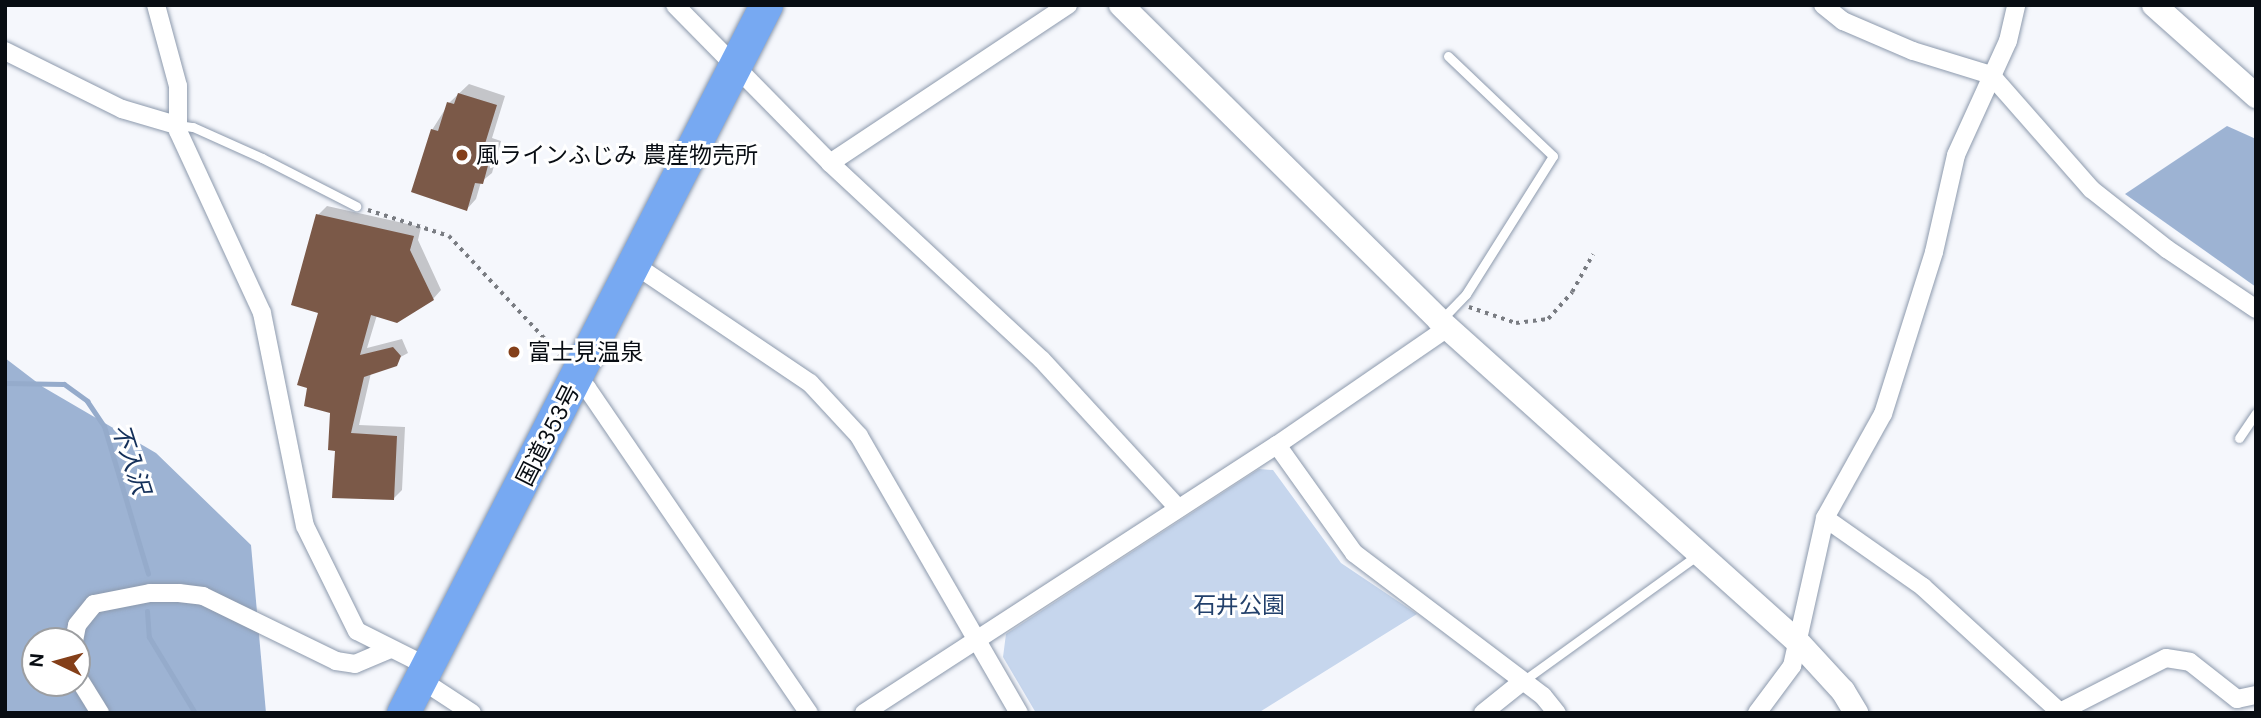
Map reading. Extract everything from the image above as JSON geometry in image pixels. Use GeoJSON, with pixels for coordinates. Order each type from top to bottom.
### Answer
{"type":"FeatureCollection","features":[{"type":"Feature","properties":{"kind":"highway","name":"国道353号"},"geometry":{"type":"LineString","coordinates":[[403,713],[580,374],[766,5]]}},
{"type":"Feature","properties":{"kind":"street"},"geometry":{"type":"LineString","coordinates":[[156,5],[178,86],[176,125],[262,313],[305,526],[357,631],[390,649],[472,713]]}},
{"type":"Feature","properties":{"kind":"street"},"geometry":{"type":"LineString","coordinates":[[675,5],[830,163],[1042,360],[1178,508]]}},
{"type":"Feature","properties":{"kind":"street"},"geometry":{"type":"LineString","coordinates":[[830,163],[1068,5]]}},
{"type":"Feature","properties":{"kind":"street"},"geometry":{"type":"LineString","coordinates":[[1121,5],[1699,554],[1797,641],[1843,691],[1856,713]]}},
{"type":"Feature","properties":{"kind":"street"},"geometry":{"type":"LineString","coordinates":[[1823,5],[1843,21],[1901,46],[1990,75],[2091,189],[2167,249],[2256,309]]}},
{"type":"Feature","properties":{"kind":"street"},"geometry":{"type":"LineString","coordinates":[[1757,713],[1785,680],[1799,648],[1797,641],[1825,518],[1883,414],[1934,252],[1956,155],[1990,75],[2008,41],[2016,5]]}},
{"type":"Feature","properties":{"kind":"street"},"geometry":{"type":"LineString","coordinates":[[2154,5],[2256,96]]}},
{"type":"Feature","properties":{"kind":"street"},"geometry":{"type":"LineString","coordinates":[[5,51],[122,109],[176,125]]}},
{"type":"Feature","properties":{"kind":"street"},"geometry":{"type":"LineString","coordinates":[[635,265],[810,383],[859,436],[1020,713]]}},
{"type":"Feature","properties":{"kind":"street"},"geometry":{"type":"LineString","coordinates":[[864,713],[1277,445],[1448,317]]}},
{"type":"Feature","properties":{"kind":"street"},"geometry":{"type":"LineString","coordinates":[[580,374],[809,713]]}},
{"type":"Feature","properties":{"kind":"street"},"geometry":{"type":"LineString","coordinates":[[1277,445],[1354,553],[1523,681],[1557,713]]}},
{"type":"Feature","properties":{"kind":"street"},"geometry":{"type":"LineString","coordinates":[[1825,518],[1923,587],[2060,712],[2166,658],[2190,662],[2237,699],[2256,695]]}},
{"type":"Feature","properties":{"kind":"street"},"geometry":{"type":"LineString","coordinates":[[77,627],[94,604],[150,593],[179,593],[203,596],[336,661],[355,664],[390,649]]}},
{"type":"Feature","properties":{"kind":"street"},"geometry":{"type":"LineString","coordinates":[[1483,713],[1523,681]]}},
{"type":"Feature","properties":{"kind":"street"},"geometry":{"type":"LineString","coordinates":[[90,697],[100,713]]}},
{"type":"Feature","properties":{"kind":"lane"},"geometry":{"type":"LineString","coordinates":[[1448,56],[1552,156],[1448,317]]}},
{"type":"Feature","properties":{"kind":"lane"},"geometry":{"type":"LineString","coordinates":[[176,125],[193,127],[356,206]]}},
{"type":"Feature","properties":{"kind":"lane"},"geometry":{"type":"LineString","coordinates":[[2239,438],[2256,413]]}},
{"type":"Feature","properties":{"kind":"lane"},"geometry":{"type":"LineString","coordinates":[[1523,681],[1699,554]]}},
{"type":"Feature","properties":{"kind":"path"},"geometry":{"type":"LineString","coordinates":[[356,206],[449,236],[580,374]]}},
{"type":"Feature","properties":{"kind":"path"},"geometry":{"type":"LineString","coordinates":[[1448,317],[1516,323],[1548,319],[1572,292],[1593,254]]}},
{"type":"Feature","properties":{"kind":"green space","name":"石井公園"},"geometry":{"type":"Polygon","coordinates":[[[1259,469],[1273,470],[1341,563],[1417,614],[1258,713],[1036,713],[1003,657],[1006,634],[1259,469]]]}},
{"type":"Feature","properties":{"kind":"shaded area"},"geometry":{"type":"Polygon","coordinates":[[[2227,126],[2256,139],[2256,287],[2125,194],[2227,126]]]}},
{"type":"Feature","properties":{"kind":"shaded area"},"geometry":{"type":"Polygon","coordinates":[[[5,358],[43,387],[156,453],[251,545],[266,713],[5,713],[5,358]]]}},
{"type":"Feature","properties":{"kind":"building"},"geometry":{"type":"Polygon","coordinates":[[[458,93],[497,105],[484,147],[492,151],[483,184],[475,183],[467,211],[411,192],[431,129],[438,131],[447,102],[454,104],[458,93]]]}},
{"type":"Feature","properties":{"kind":"building"},"geometry":{"type":"Polygon","coordinates":[[[316,214],[414,236],[410,250],[434,300],[397,323],[371,315],[360,355],[393,347],[401,356],[397,366],[364,377],[351,433],[397,436],[394,500],[332,498],[335,451],[328,450],[330,413],[304,406],[307,388],[297,385],[318,313],[291,305],[316,214]]]}},
{"type":"Feature","properties":{"kind":"waterway","name":"不入沢"},"geometry":{"type":"LineString","coordinates":[[5,383],[64,384],[87,401],[104,426],[148,574]]}},
{"type":"Feature","properties":{"kind":"waterway","name":"不入沢"},"geometry":{"type":"LineString","coordinates":[[147,611],[149,637],[195,713]]}},
{"type":"Feature","properties":{"kind":"place","name":"風ラインふじみ 農産物売所"},"geometry":{"type":"Point","coordinates":[462,155]}},
{"type":"Feature","properties":{"kind":"place","name":"富士見温泉"},"geometry":{"type":"Point","coordinates":[514,352]}}]}
